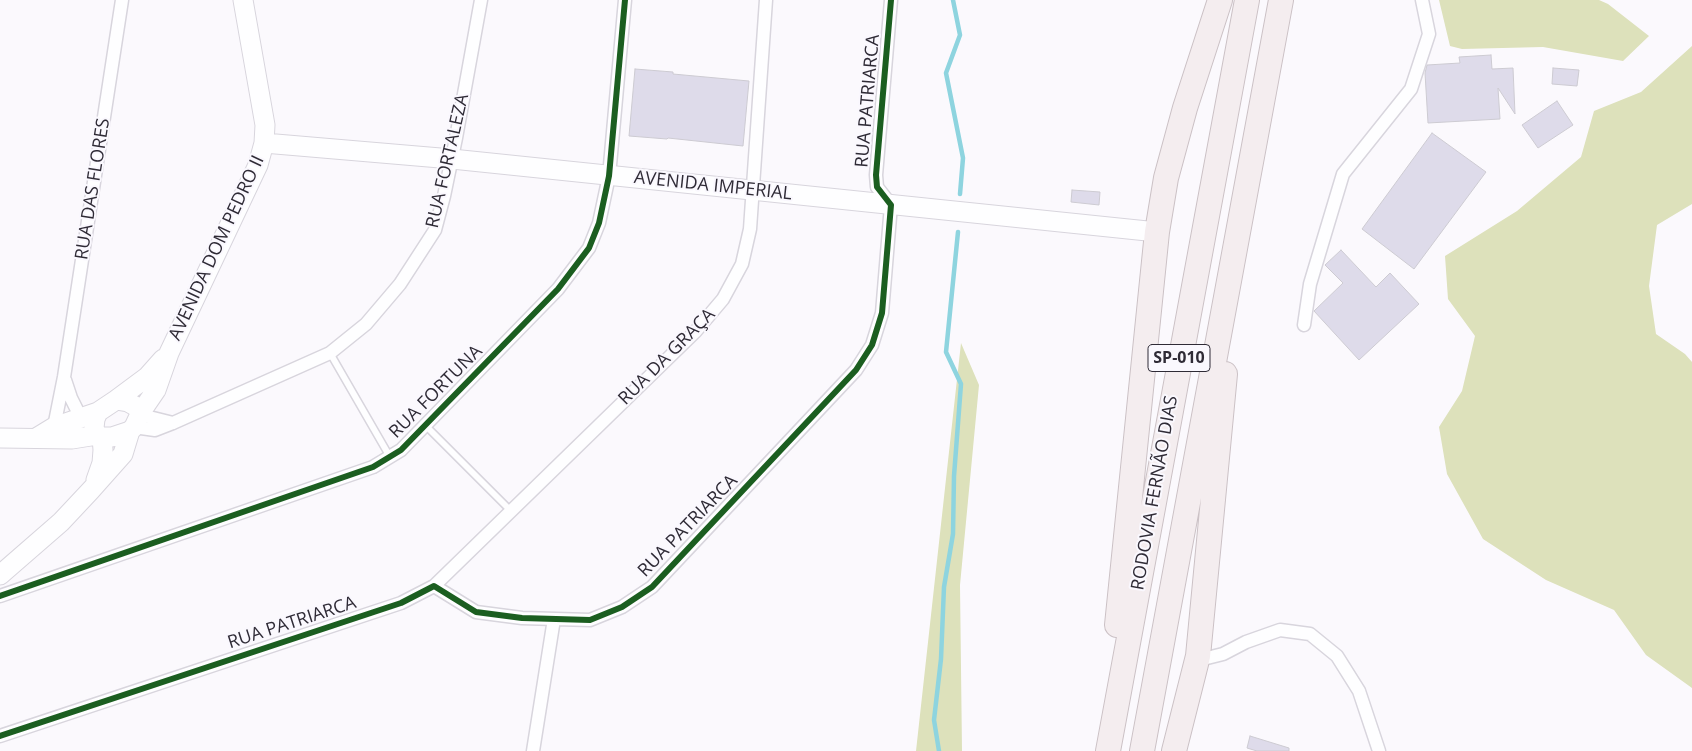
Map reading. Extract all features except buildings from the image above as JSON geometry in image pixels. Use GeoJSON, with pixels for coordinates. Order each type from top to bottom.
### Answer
{"type":"FeatureCollection","features":[{"type":"Feature","properties":{"kind":"highway"},"geometry":{"type":"LineString","coordinates":[[1114,716],[1117,613],[1157,232],[1166,178],[1184,108],[1220,0]]}},
{"type":"Feature","properties":{"kind":"highway","name":"RODOVIA FERNÃO DIAS"},"geometry":{"type":"LineString","coordinates":[[1108,751],[1247,0]]}},
{"type":"Feature","properties":{"kind":"highway","name":"RODOVIA FERNÃO DIAS"},"geometry":{"type":"LineString","coordinates":[[1142,751],[1281,0]]}},
{"type":"Feature","properties":{"kind":"highway"},"geometry":{"type":"LineString","coordinates":[[1174,751],[1198,656],[1220,437],[1236,243]]}},
{"type":"Feature","properties":{"kind":"main road"},"geometry":{"type":"LineString","coordinates":[[243,0],[265,125],[264,143]]}},
{"type":"Feature","properties":{"kind":"main road","name":"AVENIDA IMPERIAL"},"geometry":{"type":"LineString","coordinates":[[264,143],[452,159],[1157,232]]}},
{"type":"Feature","properties":{"kind":"main road","name":"AVENIDA DOM PEDRO II"},"geometry":{"type":"LineString","coordinates":[[0,575],[62,522],[123,454],[137,422],[156,390],[169,353],[258,165],[264,143]]}},
{"type":"Feature","properties":{"kind":"main road","name":"AVENIDA DOM PEDRO II"},"geometry":{"type":"LineString","coordinates":[[90,415],[116,400],[147,377],[169,353]]}},
{"type":"Feature","properties":{"kind":"main road"},"geometry":{"type":"LineString","coordinates":[[0,438],[72,439],[99,436],[112,437],[137,422],[135,406],[128,402],[116,400]]}},
{"type":"Feature","properties":{"kind":"main road"},"geometry":{"type":"LineString","coordinates":[[36,438],[54,427],[90,415],[95,420],[94,428],[104,450],[102,463],[91,490]]}},
{"type":"Feature","properties":{"kind":"street","name":"RUA DAS FLORES"},"geometry":{"type":"LineString","coordinates":[[54,427],[64,377],[122,0]]}},
{"type":"Feature","properties":{"kind":"street","name":"RUA FORTALEZA"},"geometry":{"type":"LineString","coordinates":[[137,422],[156,430],[330,353],[366,324],[400,284],[435,230],[452,159],[481,0]]}},
{"type":"Feature","properties":{"kind":"street","name":"RUA FORTUNA"},"geometry":{"type":"LineString","coordinates":[[0,596],[373,467],[401,450],[558,288],[589,248],[599,223],[609,176],[625,0]]}},
{"type":"Feature","properties":{"kind":"street","name":"RUA DA GRAÇA"},"geometry":{"type":"LineString","coordinates":[[434,586],[696,332],[723,299],[742,264],[750,229],[766,0]]}},
{"type":"Feature","properties":{"kind":"street","name":"RUA PATRIARCA"},"geometry":{"type":"LineString","coordinates":[[0,736],[401,603],[434,586],[476,612],[522,618],[590,620],[622,608],[652,587],[856,370],[872,345],[882,313],[891,205],[877,188],[876,175],[891,0]]}},
{"type":"Feature","properties":{"kind":"street"},"geometry":{"type":"LineString","coordinates":[[1304,325],[1310,284],[1343,174],[1411,90],[1429,34],[1422,0]]}},
{"type":"Feature","properties":{"kind":"street","name":"RUA DAS FLORES"},"geometry":{"type":"LineString","coordinates":[[64,377],[71,398],[90,415]]}},
{"type":"Feature","properties":{"kind":"street"},"geometry":{"type":"LineString","coordinates":[[533,751],[554,619]]}},
{"type":"Feature","properties":{"kind":"street"},"geometry":{"type":"LineString","coordinates":[[1198,656],[1206,658],[1223,654],[1246,642],[1280,630],[1310,634],[1337,656],[1360,691],[1376,748]]}},
{"type":"Feature","properties":{"kind":"lane"},"geometry":{"type":"LineString","coordinates":[[330,353],[390,457]]}},
{"type":"Feature","properties":{"kind":"lane"},"geometry":{"type":"LineString","coordinates":[[426,426],[511,511]]}},
{"type":"Feature","properties":{"kind":"green space"},"geometry":{"type":"Polygon","coordinates":[[[1439,0],[1599,0],[1608,4],[1649,36],[1623,61],[1543,47],[1462,49],[1450,46],[1439,0]]]}},
{"type":"Feature","properties":{"kind":"green space"},"geometry":{"type":"Polygon","coordinates":[[[1692,46],[1692,204],[1657,225],[1649,286],[1656,334],[1685,354],[1692,362],[1692,688],[1646,655],[1614,610],[1546,580],[1483,539],[1447,474],[1439,427],[1462,391],[1475,336],[1448,299],[1445,256],[1517,211],[1581,157],[1594,111],[1641,92],[1692,46]]]}},
{"type":"Feature","properties":{"kind":"green space"},"geometry":{"type":"Polygon","coordinates":[[[961,343],[979,385],[960,585],[962,751],[916,751],[961,343]]]}},
{"type":"Feature","properties":{"kind":"waterway"},"geometry":{"type":"LineString","coordinates":[[953,0],[960,35],[946,73],[963,158],[960,194]]}},
{"type":"Feature","properties":{"kind":"waterway"},"geometry":{"type":"LineString","coordinates":[[939,751],[934,720],[941,659],[944,587],[953,534],[954,476],[961,384],[946,352],[958,232]]}},
{"type":"Feature","properties":{"kind":"cycle path"},"geometry":{"type":"LineString","coordinates":[[0,596],[373,467],[401,450],[558,289],[589,248],[599,223],[609,176],[625,0]]}},
{"type":"Feature","properties":{"kind":"cycle path"},"geometry":{"type":"LineString","coordinates":[[0,736],[401,603],[434,586],[476,612],[522,618],[590,620],[622,607],[652,587],[856,370],[872,345],[882,313],[891,205],[877,187],[876,175],[891,0]]}}]}
